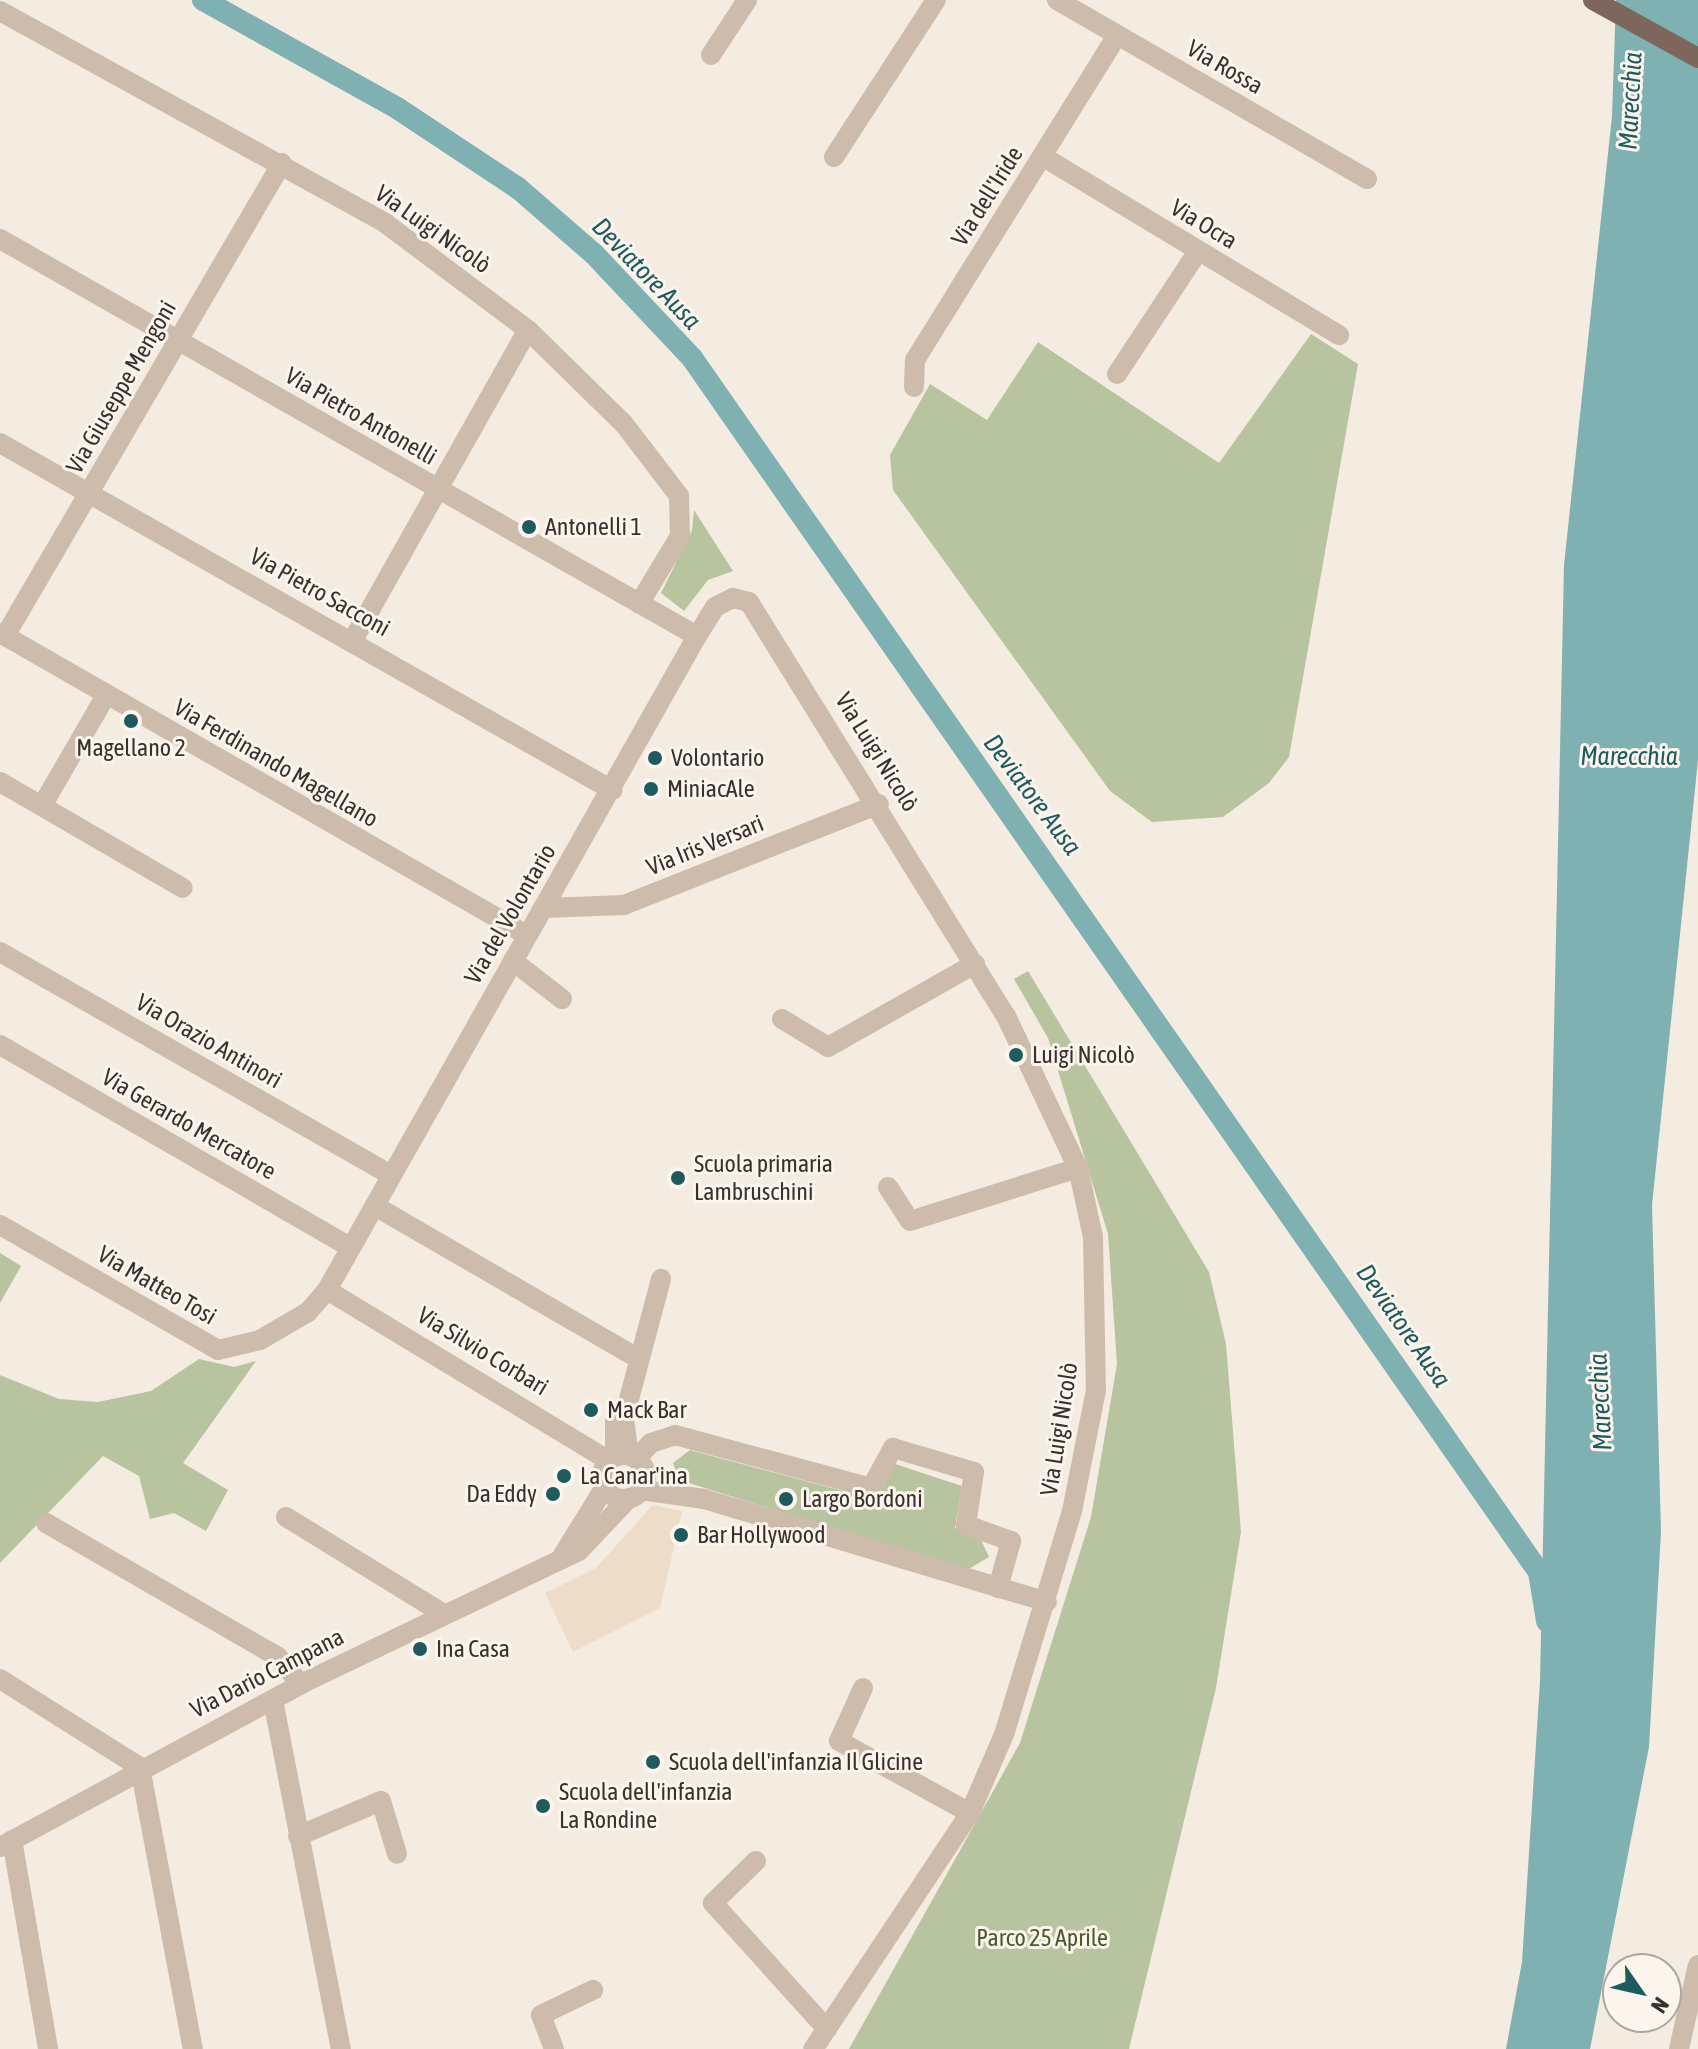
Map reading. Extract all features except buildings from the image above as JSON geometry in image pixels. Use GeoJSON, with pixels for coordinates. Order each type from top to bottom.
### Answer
{"type":"FeatureCollection","features":[{"type":"Feature","properties":{"kind":"main road"},"geometry":{"type":"LineString","coordinates":[[1593,0],[1698,58]]}},
{"type":"Feature","properties":{"kind":"street"},"geometry":{"type":"LineString","coordinates":[[711,55],[747,0]]}},
{"type":"Feature","properties":{"kind":"street"},"geometry":{"type":"LineString","coordinates":[[834,157],[936,0]]}},
{"type":"Feature","properties":{"kind":"street","name":"Via Rossa"},"geometry":{"type":"LineString","coordinates":[[1057,0],[1367,179]]}},
{"type":"Feature","properties":{"kind":"street","name":"Via Luigi Nicolò"},"geometry":{"type":"LineString","coordinates":[[0,11],[282,163],[385,223],[528,330],[624,424],[679,496],[680,536],[639,604]]}},
{"type":"Feature","properties":{"kind":"street","name":"Via dell'Iride"},"geometry":{"type":"LineString","coordinates":[[914,387],[915,360],[1117,35]]}},
{"type":"Feature","properties":{"kind":"street","name":"Via Ocra"},"geometry":{"type":"LineString","coordinates":[[1042,156],[1339,335]]}},
{"type":"Feature","properties":{"kind":"street","name":"Via Giuseppe Mengoni"},"geometry":{"type":"LineString","coordinates":[[3,635],[282,163]]}},
{"type":"Feature","properties":{"kind":"street","name":"Via Pietro Antonelli"},"geometry":{"type":"LineString","coordinates":[[0,239],[435,490],[697,636]]}},
{"type":"Feature","properties":{"kind":"street"},"geometry":{"type":"LineString","coordinates":[[1117,374],[1198,251]]}},
{"type":"Feature","properties":{"kind":"street"},"geometry":{"type":"LineString","coordinates":[[353,640],[528,330]]}},
{"type":"Feature","properties":{"kind":"street","name":"Via Pietro Sacconi"},"geometry":{"type":"LineString","coordinates":[[0,443],[353,640],[612,790]]}},
{"type":"Feature","properties":{"kind":"street","name":"Via Luigi Nicolò"},"geometry":{"type":"LineString","coordinates":[[715,607],[733,598],[762,618],[879,804],[975,964],[1078,1168],[1093,1237],[1098,1362],[1072,1511],[1047,1602],[1005,1732],[970,1813],[813,2049]]}},
{"type":"Feature","properties":{"kind":"street","name":"Via del Volontario"},"geometry":{"type":"LineString","coordinates":[[351,1248],[715,607]]}},
{"type":"Feature","properties":{"kind":"street","name":"Via Ferdinando Magellano"},"geometry":{"type":"LineString","coordinates":[[3,635],[527,935]]}},
{"type":"Feature","properties":{"kind":"street"},"geometry":{"type":"LineString","coordinates":[[42,806],[106,695]]}},
{"type":"Feature","properties":{"kind":"street"},"geometry":{"type":"LineString","coordinates":[[0,782],[183,888]]}},
{"type":"Feature","properties":{"kind":"street","name":"Via Iris Versari"},"geometry":{"type":"LineString","coordinates":[[544,908],[624,905],[879,804]]}},
{"type":"Feature","properties":{"kind":"street","name":"Via Orazio Antinori"},"geometry":{"type":"LineString","coordinates":[[0,952],[391,1175]]}},
{"type":"Feature","properties":{"kind":"street"},"geometry":{"type":"LineString","coordinates":[[513,961],[562,999]]}},
{"type":"Feature","properties":{"kind":"street"},"geometry":{"type":"LineString","coordinates":[[782,1019],[828,1047],[975,964]]}},
{"type":"Feature","properties":{"kind":"street","name":"Via Gerardo Mercatore"},"geometry":{"type":"LineString","coordinates":[[0,1045],[351,1248]]}},
{"type":"Feature","properties":{"kind":"street"},"geometry":{"type":"LineString","coordinates":[[888,1187],[910,1221],[1078,1168]]}},
{"type":"Feature","properties":{"kind":"street"},"geometry":{"type":"LineString","coordinates":[[375,1206],[636,1357]]}},
{"type":"Feature","properties":{"kind":"street","name":"Via Matteo Tosi"},"geometry":{"type":"LineString","coordinates":[[0,1225],[218,1350],[283,1327],[327,1290],[351,1248]]}},
{"type":"Feature","properties":{"kind":"street"},"geometry":{"type":"LineString","coordinates":[[563,1555],[605,1487],[629,1470],[624,1418],[636,1357],[661,1279]]}},
{"type":"Feature","properties":{"kind":"street","name":"Via Silvio Corbari"},"geometry":{"type":"LineString","coordinates":[[327,1290],[629,1470],[704,1499],[1047,1602]]}},
{"type":"Feature","properties":{"kind":"street","name":"Via Dario Campana"},"geometry":{"type":"LineString","coordinates":[[6,1844],[140,1767],[595,1539],[629,1470],[651,1443],[675,1435],[871,1488],[893,1448],[974,1472],[966,1525],[1011,1541],[998,1588]]}},
{"type":"Feature","properties":{"kind":"street"},"geometry":{"type":"LineString","coordinates":[[286,1517],[442,1613]]}},
{"type":"Feature","properties":{"kind":"street"},"geometry":{"type":"LineString","coordinates":[[46,1523],[278,1657],[301,1684]]}},
{"type":"Feature","properties":{"kind":"street"},"geometry":{"type":"LineString","coordinates":[[0,1679],[140,1767],[193,2049]]}},
{"type":"Feature","properties":{"kind":"street"},"geometry":{"type":"LineString","coordinates":[[863,1688],[839,1741],[970,1813]]}},
{"type":"Feature","properties":{"kind":"street"},"geometry":{"type":"LineString","coordinates":[[273,1700],[341,2049]]}},
{"type":"Feature","properties":{"kind":"street"},"geometry":{"type":"LineString","coordinates":[[298,1836],[381,1801],[397,1854]]}},
{"type":"Feature","properties":{"kind":"street"},"geometry":{"type":"LineString","coordinates":[[6,1844],[48,2049]]}},
{"type":"Feature","properties":{"kind":"street"},"geometry":{"type":"LineString","coordinates":[[756,1861],[713,1903],[827,2029]]}},
{"type":"Feature","properties":{"kind":"street"},"geometry":{"type":"LineString","coordinates":[[1679,2049],[1693,2005],[1698,1965]]}},
{"type":"Feature","properties":{"kind":"street"},"geometry":{"type":"LineString","coordinates":[[554,2049],[541,2015],[593,1990]]}},
{"type":"Feature","properties":{"kind":"green space"},"geometry":{"type":"Polygon","coordinates":[[[1311,334],[1358,364],[1289,757],[1269,783],[1223,817],[1152,822],[1110,791],[893,490],[890,455],[930,384],[987,420],[1038,342],[1219,463],[1311,334]]]}},
{"type":"Feature","properties":{"kind":"green space"},"geometry":{"type":"Polygon","coordinates":[[[694,510],[733,571],[708,580],[684,611],[661,593],[692,530],[694,510]]]}},
{"type":"Feature","properties":{"kind":"green space","name":"Parco 25 Aprile"},"geometry":{"type":"Polygon","coordinates":[[[1028,971],[1209,1272],[1226,1344],[1241,1532],[1216,1688],[1129,2049],[849,2049],[1020,1743],[1091,1517],[1117,1364],[1108,1234],[1048,1038],[1014,979],[1028,971]]]}},
{"type":"Feature","properties":{"kind":"green space"},"geometry":{"type":"Polygon","coordinates":[[[0,1253],[21,1266],[0,1303],[0,1253]]]}},
{"type":"Feature","properties":{"kind":"green space"},"geometry":{"type":"Polygon","coordinates":[[[199,1359],[234,1367],[256,1361],[183,1463],[228,1490],[206,1531],[174,1513],[150,1519],[139,1476],[103,1456],[0,1563],[0,1375],[59,1399],[98,1402],[151,1391],[199,1359]]]}},
{"type":"Feature","properties":{"kind":"green space"},"geometry":{"type":"Polygon","coordinates":[[[690,1450],[876,1500],[895,1464],[962,1486],[955,1528],[979,1536],[989,1557],[967,1570],[679,1480],[673,1463],[690,1450]]]}},
{"type":"Feature","properties":{"kind":"shaded area"},"geometry":{"type":"Polygon","coordinates":[[[653,1505],[682,1511],[660,1608],[573,1652],[545,1593],[596,1568],[653,1505]]]}},
{"type":"Feature","properties":{"kind":"water","name":"Marecchia"},"geometry":{"type":"Polygon","coordinates":[[[1616,0],[1698,0],[1698,760],[1652,1205],[1661,1532],[1649,1747],[1609,1953],[1602,1953],[1602,1988],[1590,2049],[1506,2049],[1522,1962],[1540,1681],[1564,565],[1612,116],[1616,0]]]}},
{"type":"Feature","properties":{"kind":"waterway","name":"Deviatore Ausa"},"geometry":{"type":"LineString","coordinates":[[203,0],[397,108],[518,188],[594,254],[692,358],[1539,1572],[1547,1621]]}},
{"type":"Feature","properties":{"kind":"place","name":"Antonelli 1"},"geometry":{"type":"Point","coordinates":[529,527]}},
{"type":"Feature","properties":{"kind":"place","name":"Magellano 2"},"geometry":{"type":"Point","coordinates":[131,721]}},
{"type":"Feature","properties":{"kind":"place","name":"Volontario"},"geometry":{"type":"Point","coordinates":[655,758]}},
{"type":"Feature","properties":{"kind":"place","name":"MiniacAle"},"geometry":{"type":"Point","coordinates":[651,789]}},
{"type":"Feature","properties":{"kind":"place","name":"Luigi Nicolò"},"geometry":{"type":"Point","coordinates":[1016,1055]}},
{"type":"Feature","properties":{"kind":"place","name":"Scuola primaria Lambruschini"},"geometry":{"type":"Point","coordinates":[678,1178]}},
{"type":"Feature","properties":{"kind":"place","name":"Mack Bar"},"geometry":{"type":"Point","coordinates":[591,1410]}},
{"type":"Feature","properties":{"kind":"place","name":"La Canar'ina"},"geometry":{"type":"Point","coordinates":[564,1476]}},
{"type":"Feature","properties":{"kind":"place","name":"Da Eddy"},"geometry":{"type":"Point","coordinates":[553,1494]}},
{"type":"Feature","properties":{"kind":"place","name":"Largo Bordoni"},"geometry":{"type":"Point","coordinates":[786,1499]}},
{"type":"Feature","properties":{"kind":"place","name":"Bar Hollywood"},"geometry":{"type":"Point","coordinates":[681,1535]}},
{"type":"Feature","properties":{"kind":"place","name":"Ina Casa"},"geometry":{"type":"Point","coordinates":[420,1649]}},
{"type":"Feature","properties":{"kind":"place","name":"Scuola dell'infanzia Il Glicine"},"geometry":{"type":"Point","coordinates":[653,1762]}},
{"type":"Feature","properties":{"kind":"place","name":"Scuola dell'infanzia La Rondine"},"geometry":{"type":"Point","coordinates":[543,1806]}}]}
